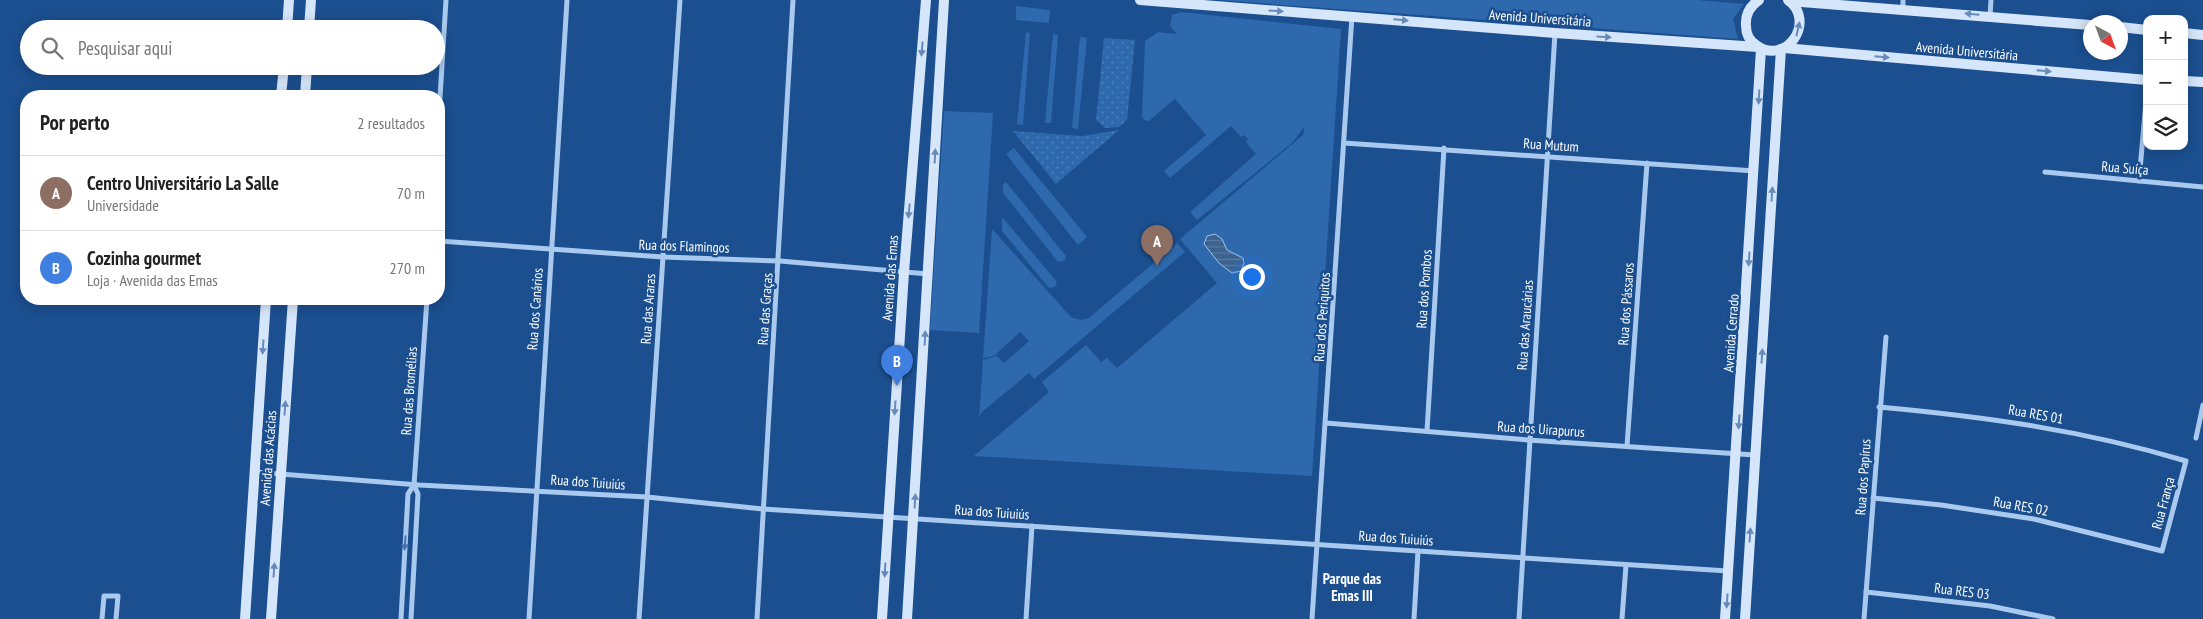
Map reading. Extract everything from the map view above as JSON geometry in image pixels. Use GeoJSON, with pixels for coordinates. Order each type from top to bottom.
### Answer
{"type":"FeatureCollection","features":[{"type":"Feature","properties":{"kind":"street"},"geometry":{"type":"LineString","coordinates":[[288,20],[289,0]]}},
{"type":"Feature","properties":{"kind":"street"},"geometry":{"type":"LineString","coordinates":[[310,20],[311,0]]}},
{"type":"Feature","properties":{"kind":"street"},"geometry":{"type":"LineString","coordinates":[[445,20],[446,0]]}},
{"type":"Feature","properties":{"kind":"street","name":"Rua dos Canários"},"geometry":{"type":"LineString","coordinates":[[529,619],[535,490],[567,0]]}},
{"type":"Feature","properties":{"kind":"street","name":"Rua das Araras"},"geometry":{"type":"LineString","coordinates":[[639,619],[680,0]]}},
{"type":"Feature","properties":{"kind":"street","name":"Rua das Graças"},"geometry":{"type":"LineString","coordinates":[[757,619],[780,261],[794,0]]}},
{"type":"Feature","properties":{"kind":"street","name":"Avenida das Emas"},"geometry":{"type":"LineString","coordinates":[[882,619],[904,272],[926,0]]}},
{"type":"Feature","properties":{"kind":"street"},"geometry":{"type":"LineString","coordinates":[[907,619],[944,0]]}},
{"type":"Feature","properties":{"kind":"street","name":"Avenida Universitária"},"geometry":{"type":"LineString","coordinates":[[1140,0],[1194,2],[1555,34],[1760,48],[1770,51],[1783,49],[2143,80]]}},
{"type":"Feature","properties":{"kind":"street"},"geometry":{"type":"LineString","coordinates":[[1759,0],[1748,11],[1746,20],[1749,37],[1760,48]]}},
{"type":"Feature","properties":{"kind":"street"},"geometry":{"type":"LineString","coordinates":[[1990,16],[1991,0]]}},
{"type":"Feature","properties":{"kind":"street"},"geometry":{"type":"LineString","coordinates":[[1788,1],[1903,4],[1990,16],[2083,24]]}},
{"type":"Feature","properties":{"kind":"street"},"geometry":{"type":"LineString","coordinates":[[1745,619],[1783,49],[1793,42],[1800,26],[1800,17],[1788,1]]}},
{"type":"Feature","properties":{"kind":"street","name":"Rua dos Periquitos"},"geometry":{"type":"LineString","coordinates":[[1312,619],[1352,16]]}},
{"type":"Feature","properties":{"kind":"street"},"geometry":{"type":"LineString","coordinates":[[2128,28],[2143,30]]}},
{"type":"Feature","properties":{"kind":"street"},"geometry":{"type":"LineString","coordinates":[[2188,33],[2203,35]]}},
{"type":"Feature","properties":{"kind":"street","name":"Rua das Araucárias"},"geometry":{"type":"LineString","coordinates":[[1519,619],[1528,440],[1549,156],[1555,34]]}},
{"type":"Feature","properties":{"kind":"street","name":"Avenida Cerrado"},"geometry":{"type":"LineString","coordinates":[[1725,619],[1755,171],[1760,48]]}},
{"type":"Feature","properties":{"kind":"street"},"geometry":{"type":"LineString","coordinates":[[282,90],[283,75]]}},
{"type":"Feature","properties":{"kind":"street"},"geometry":{"type":"LineString","coordinates":[[305,90],[306,75]]}},
{"type":"Feature","properties":{"kind":"street"},"geometry":{"type":"LineString","coordinates":[[440,90],[441,75]]}},
{"type":"Feature","properties":{"kind":"street"},"geometry":{"type":"LineString","coordinates":[[2188,81],[2203,82]]}},
{"type":"Feature","properties":{"kind":"street"},"geometry":{"type":"LineString","coordinates":[[2139,181],[2146,105]]}},
{"type":"Feature","properties":{"kind":"street","name":"Rua Mutum"},"geometry":{"type":"LineString","coordinates":[[1344,143],[1444,148],[1755,171]]}},
{"type":"Feature","properties":{"kind":"street","name":"Rua dos Pombos"},"geometry":{"type":"LineString","coordinates":[[1427,431],[1444,148]]}},
{"type":"Feature","properties":{"kind":"street","name":"Rua dos Pássaros"},"geometry":{"type":"LineString","coordinates":[[1627,446],[1647,163]]}},
{"type":"Feature","properties":{"kind":"street","name":"Rua Suíça"},"geometry":{"type":"LineString","coordinates":[[2045,172],[2203,187]]}},
{"type":"Feature","properties":{"kind":"street","name":"Rua dos Flamingos"},"geometry":{"type":"LineString","coordinates":[[445,241],[663,257],[780,261],[929,274]]}},
{"type":"Feature","properties":{"kind":"street","name":"Avenida das Acácias"},"geometry":{"type":"LineString","coordinates":[[245,619],[266,305]]}},
{"type":"Feature","properties":{"kind":"street","name":"Avenida das Acácias"},"geometry":{"type":"LineString","coordinates":[[271,619],[293,305]]}},
{"type":"Feature","properties":{"kind":"street","name":"Rua das Bromélias"},"geometry":{"type":"LineString","coordinates":[[411,619],[418,494],[414,485],[426,305]]}},
{"type":"Feature","properties":{"kind":"street","name":"Rua dos Papírus"},"geometry":{"type":"LineString","coordinates":[[1864,619],[1879,407],[1886,337]]}},
{"type":"Feature","properties":{"kind":"street"},"geometry":{"type":"LineString","coordinates":[[2196,438],[2203,405]]}},
{"type":"Feature","properties":{"kind":"street","name":"Rua RES 01"},"geometry":{"type":"LineString","coordinates":[[1879,407],[1987,417],[2050,428],[2120,442],[2186,461]]}},
{"type":"Feature","properties":{"kind":"street","name":"Rua dos Uirapurus"},"geometry":{"type":"LineString","coordinates":[[1326,423],[1528,440],[1755,455]]}},
{"type":"Feature","properties":{"kind":"street","name":"Rua França"},"geometry":{"type":"LineString","coordinates":[[2162,551],[2186,461]]}},
{"type":"Feature","properties":{"kind":"street","name":"Rua dos Tuiuiús"},"geometry":{"type":"LineString","coordinates":[[255,472],[414,485],[647,497],[763,509],[1316,543],[1728,571]]}},
{"type":"Feature","properties":{"kind":"street","name":"Rua das Bromélias"},"geometry":{"type":"LineString","coordinates":[[400,619],[408,494],[414,485]]}},
{"type":"Feature","properties":{"kind":"street","name":"Rua RES 02"},"geometry":{"type":"LineString","coordinates":[[1873,498],[1950,506],[2034,519],[2162,551]]}},
{"type":"Feature","properties":{"kind":"street"},"geometry":{"type":"LineString","coordinates":[[1026,619],[1032,526]]}},
{"type":"Feature","properties":{"kind":"street"},"geometry":{"type":"LineString","coordinates":[[1414,619],[1418,551]]}},
{"type":"Feature","properties":{"kind":"street"},"geometry":{"type":"LineString","coordinates":[[1622,619],[1626,565]]}},
{"type":"Feature","properties":{"kind":"street","name":"Rua RES 03"},"geometry":{"type":"LineString","coordinates":[[1866,592],[1990,606],[2053,619]]}},
{"type":"Feature","properties":{"kind":"street"},"geometry":{"type":"LineString","coordinates":[[102,619],[104,596],[118,596],[116,619]]}},
{"type":"Feature","properties":{"kind":"shaded area"},"geometry":{"type":"Polygon","coordinates":[[[1218,0],[1697,0],[1744,4],[1733,19],[1738,39],[1218,0]]]}},
{"type":"Feature","properties":{"kind":"shaded area"},"geometry":{"type":"Polygon","coordinates":[[[1016,6],[1050,10],[1049,23],[1016,20],[1016,6]]]}},
{"type":"Feature","properties":{"kind":"shaded area"},"geometry":{"type":"Polygon","coordinates":[[[1181,12],[1341,29],[1312,476],[974,456],[1049,392],[1042,382],[1086,345],[1101,362],[1107,358],[1117,368],[1217,283],[1180,239],[1303,135],[1305,126],[1292,143],[1197,220],[1190,212],[1256,154],[1246,142],[1248,139],[1244,135],[1241,137],[1231,126],[1170,178],[1164,171],[1206,135],[1175,99],[1149,121],[1144,120],[1142,116],[1145,41],[1158,32],[1177,34],[1170,26],[1172,15],[1181,12]]]}},
{"type":"Feature","properties":{"kind":"shaded area"},"geometry":{"type":"Polygon","coordinates":[[[1026,32],[1030,33],[1023,125],[1017,124],[1026,32]]]}},
{"type":"Feature","properties":{"kind":"shaded area"},"geometry":{"type":"Polygon","coordinates":[[[1053,34],[1058,35],[1051,123],[1045,123],[1053,34]]]}},
{"type":"Feature","properties":{"kind":"shaded area"},"geometry":{"type":"Polygon","coordinates":[[[1080,37],[1087,38],[1078,129],[1072,128],[1080,37]]]}},
{"type":"Feature","properties":{"kind":"shaded area"},"geometry":{"type":"Polygon","coordinates":[[[1104,38],[1135,40],[1127,120],[1119,127],[1105,128],[1096,120],[1104,38]]]}},
{"type":"Feature","properties":{"kind":"shaded area"},"geometry":{"type":"Polygon","coordinates":[[[944,111],[993,113],[979,333],[930,330],[944,111]]]}},
{"type":"Feature","properties":{"kind":"shaded area"},"geometry":{"type":"Polygon","coordinates":[[[1119,130],[1056,184],[1013,131],[1083,136],[1119,130]]]}},
{"type":"Feature","properties":{"kind":"shaded area"},"geometry":{"type":"Polygon","coordinates":[[[1014,148],[1087,237],[1078,245],[1006,154],[1014,148]]]}},
{"type":"Feature","properties":{"kind":"shaded area"},"geometry":{"type":"Polygon","coordinates":[[[1006,182],[1066,256],[1064,261],[1058,262],[1003,193],[1003,184],[1006,182]]]}},
{"type":"Feature","properties":{"kind":"shaded area"},"geometry":{"type":"Polygon","coordinates":[[[1002,217],[1057,282],[1055,287],[1049,288],[1002,231],[1002,217]]]}},
{"type":"Feature","properties":{"kind":"shaded area"},"geometry":{"type":"Polygon","coordinates":[[[992,229],[1071,317],[1081,320],[1089,318],[1177,243],[1185,252],[1034,379],[1029,373],[981,413],[979,418],[983,360],[997,356],[1004,363],[1029,341],[1020,332],[994,356],[983,358],[992,229]]]}},
{"type":"Feature","properties":{"kind":"shaded area"},"geometry":{"type":"Polygon","coordinates":[[[1215,234],[1222,239],[1227,250],[1243,258],[1244,263],[1241,271],[1232,273],[1219,263],[1204,244],[1207,236],[1215,234]]]}},
{"type":"Feature","properties":{"kind":"place","name":"Centro Universitário La Salle"},"geometry":{"type":"Point","coordinates":[1157,266]}},
{"type":"Feature","properties":{"kind":"place","name":"Cozinha gourmet"},"geometry":{"type":"Point","coordinates":[897,386]}},
{"type":"Feature","properties":{"kind":"district","name":"Parque das Emas III"},"geometry":{"type":"Point","coordinates":[1352,588]}}]}
